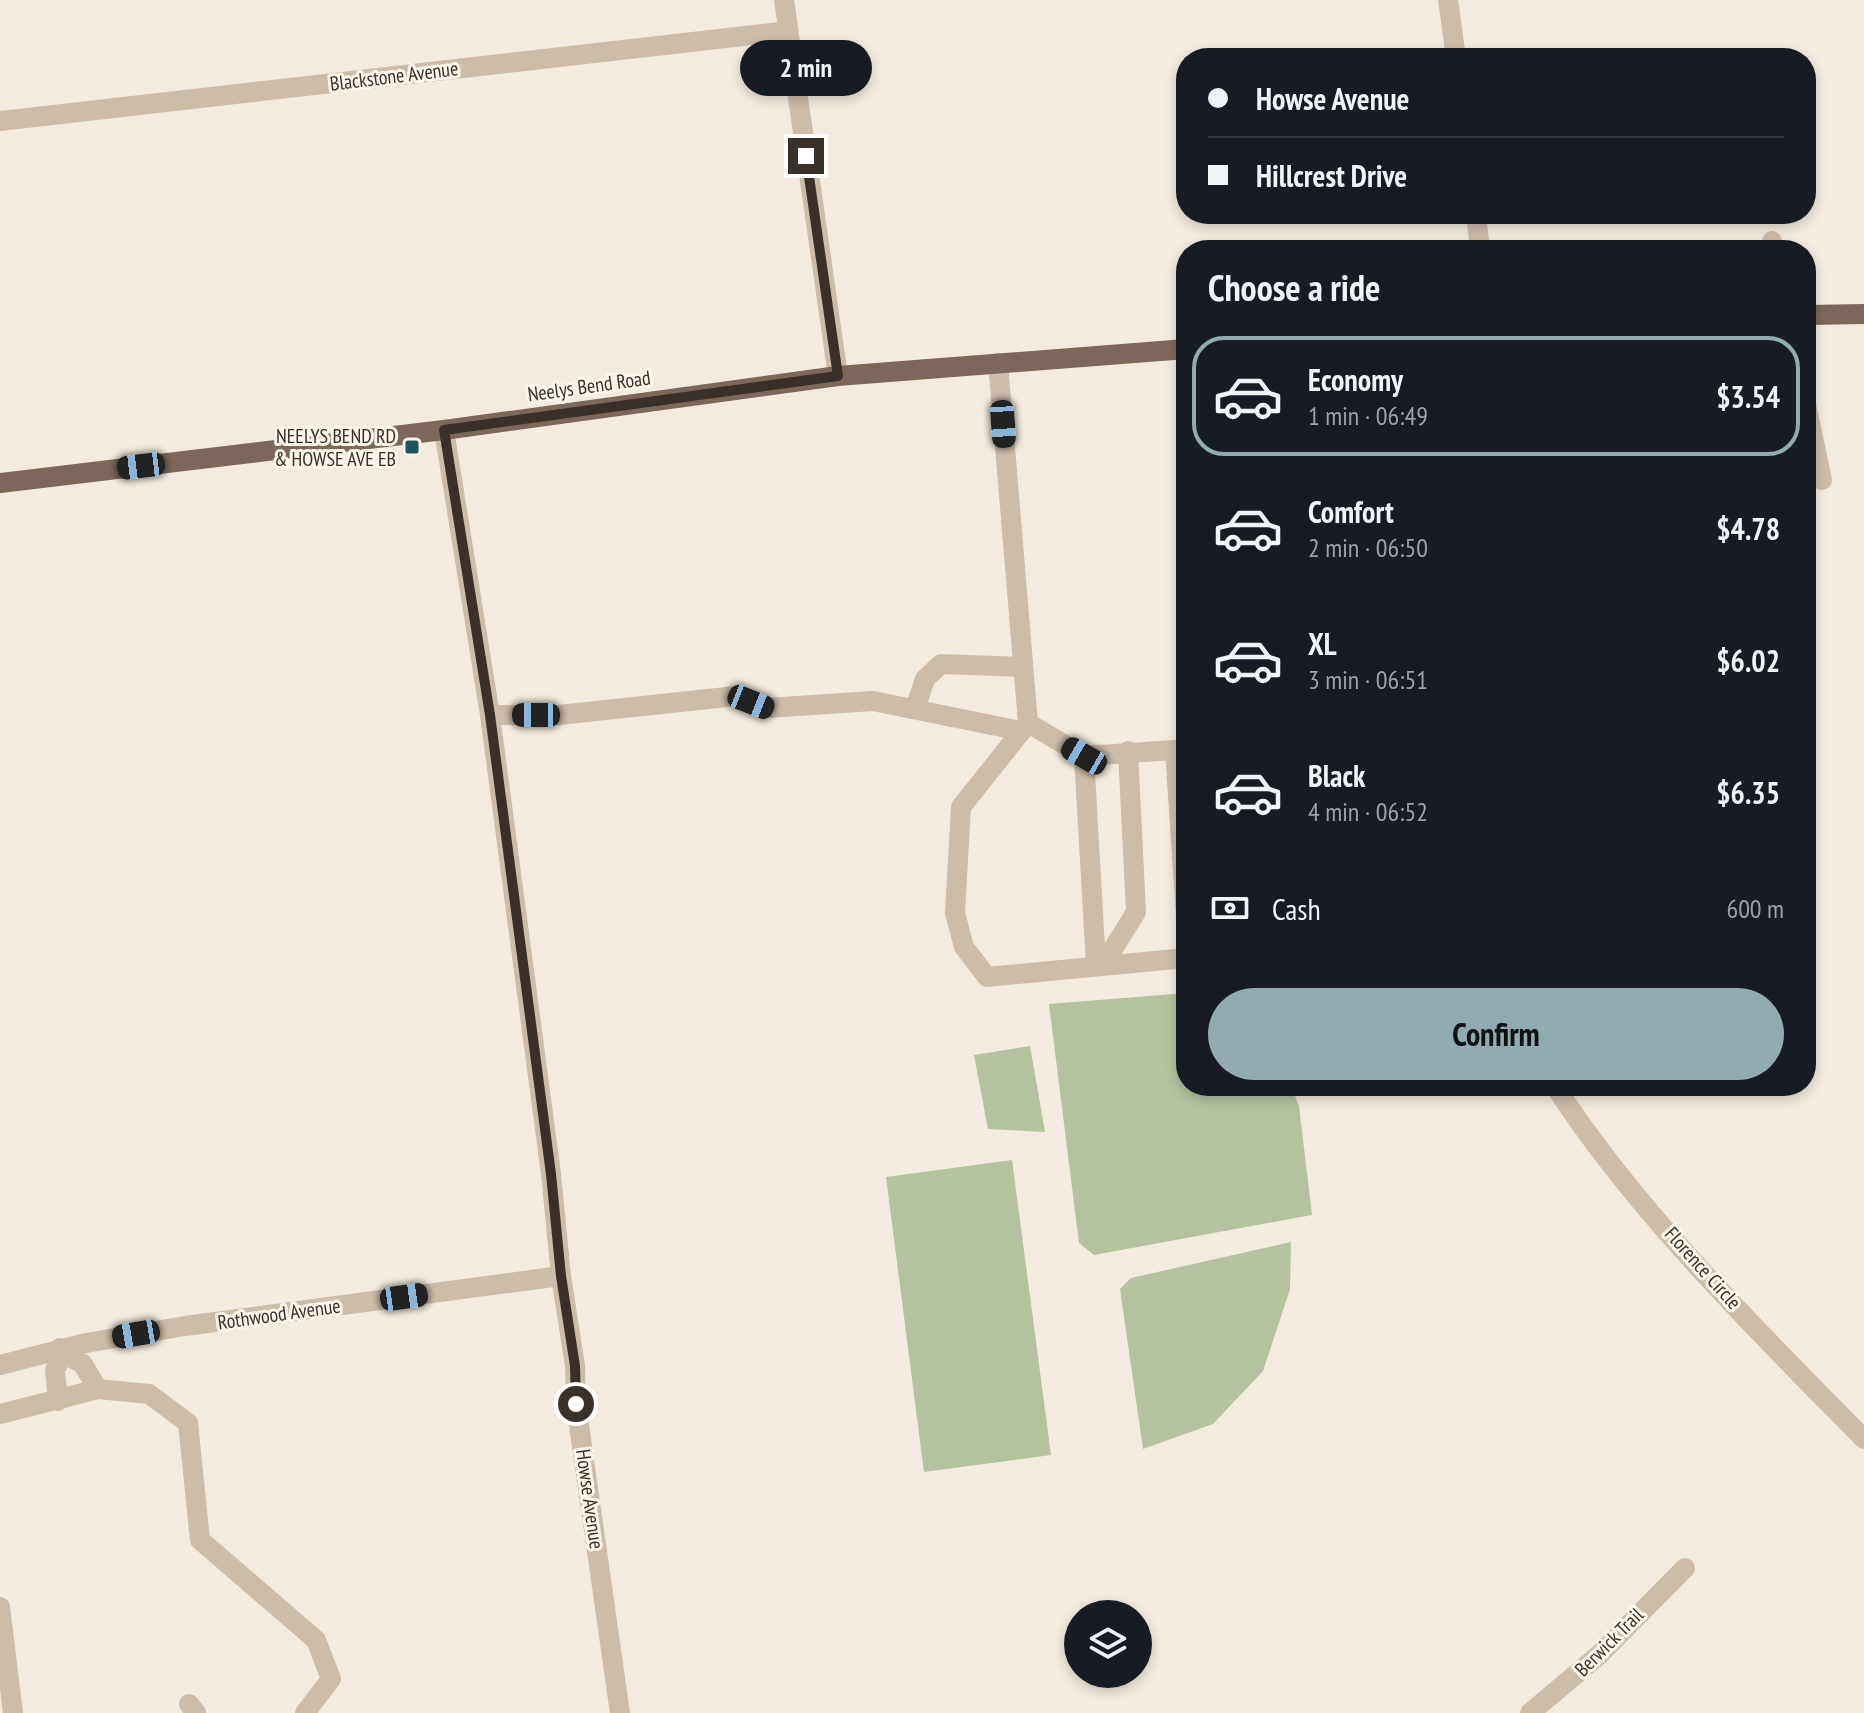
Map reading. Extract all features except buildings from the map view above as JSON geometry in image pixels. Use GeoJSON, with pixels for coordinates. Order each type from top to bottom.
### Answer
{"type":"FeatureCollection","features":[{"type":"Feature","properties":{"kind":"main road"},"geometry":{"type":"LineString","coordinates":[[1816,315],[1864,314]]}},
{"type":"Feature","properties":{"kind":"main road","name":"Neelys Bend Road"},"geometry":{"type":"LineString","coordinates":[[0,483],[444,430],[838,376],[1176,350]]}},
{"type":"Feature","properties":{"kind":"street"},"geometry":{"type":"LineString","coordinates":[[784,0],[838,376]]}},
{"type":"Feature","properties":{"kind":"street"},"geometry":{"type":"LineString","coordinates":[[1448,0],[1455,48]]}},
{"type":"Feature","properties":{"kind":"street","name":"Blackstone Avenue"},"geometry":{"type":"LineString","coordinates":[[0,121],[788,31]]}},
{"type":"Feature","properties":{"kind":"street"},"geometry":{"type":"LineString","coordinates":[[998,363],[1025,727],[961,807],[955,913],[964,947],[987,977],[1176,959]]}},
{"type":"Feature","properties":{"kind":"street","name":"Howse Avenue"},"geometry":{"type":"LineString","coordinates":[[444,430],[490,715],[620,1713]]}},
{"type":"Feature","properties":{"kind":"street"},"geometry":{"type":"LineString","coordinates":[[1816,452],[1822,480]]}},
{"type":"Feature","properties":{"kind":"street"},"geometry":{"type":"LineString","coordinates":[[915,709],[925,679],[941,664],[1022,667]]}},
{"type":"Feature","properties":{"kind":"street"},"geometry":{"type":"LineString","coordinates":[[490,715],[559,715],[736,696],[767,708],[873,701],[1025,727],[1084,756],[1175,750],[1176,765]]}},
{"type":"Feature","properties":{"kind":"street"},"geometry":{"type":"LineString","coordinates":[[1096,965],[1113,949],[1136,912],[1128,751]]}},
{"type":"Feature","properties":{"kind":"street"},"geometry":{"type":"LineString","coordinates":[[1084,756],[1096,965]]}},
{"type":"Feature","properties":{"kind":"street","name":"Florence Circle"},"geometry":{"type":"LineString","coordinates":[[1561,1096],[1593,1145],[1761,1334],[1864,1439]]}},
{"type":"Feature","properties":{"kind":"street","name":"Rothwood Avenue"},"geometry":{"type":"LineString","coordinates":[[0,1365],[185,1326],[561,1276]]}},
{"type":"Feature","properties":{"kind":"street"},"geometry":{"type":"LineString","coordinates":[[58,1401],[55,1370],[62,1351],[82,1363],[98,1389]]}},
{"type":"Feature","properties":{"kind":"street"},"geometry":{"type":"LineString","coordinates":[[0,1414],[98,1389],[149,1394],[188,1423],[200,1540],[316,1640],[331,1679],[305,1713]]}},
{"type":"Feature","properties":{"kind":"street","name":"Berwick Trail"},"geometry":{"type":"LineString","coordinates":[[1530,1713],[1600,1654],[1685,1568]]}},
{"type":"Feature","properties":{"kind":"street"},"geometry":{"type":"LineString","coordinates":[[0,1607],[13,1713]]}},
{"type":"Feature","properties":{"kind":"green space"},"geometry":{"type":"Polygon","coordinates":[[[1176,994],[1176,1096],[1295,1096],[1299,1106],[1312,1215],[1094,1255],[1079,1243],[1049,1004],[1176,994]]]}},
{"type":"Feature","properties":{"kind":"green space"},"geometry":{"type":"Polygon","coordinates":[[[1030,1046],[1045,1132],[988,1129],[974,1055],[1030,1046]]]}},
{"type":"Feature","properties":{"kind":"green space"},"geometry":{"type":"Polygon","coordinates":[[[1012,1160],[1051,1455],[924,1472],[886,1177],[1012,1160]]]}},
{"type":"Feature","properties":{"kind":"green space"},"geometry":{"type":"Polygon","coordinates":[[[1291,1242],[1290,1289],[1263,1371],[1213,1424],[1143,1449],[1120,1289],[1131,1278],[1291,1242]]]}},
{"type":"Feature","properties":{"kind":"place","name":"NEELYS BEND RD & HOWSE AVE EB"},"geometry":{"type":"Point","coordinates":[412,447]}},
{"type":"Feature","properties":{"kind":"route"},"geometry":{"type":"LineString","coordinates":[[576,1404],[575,1366],[490,715],[444,430],[838,376],[806,156]]}}]}
